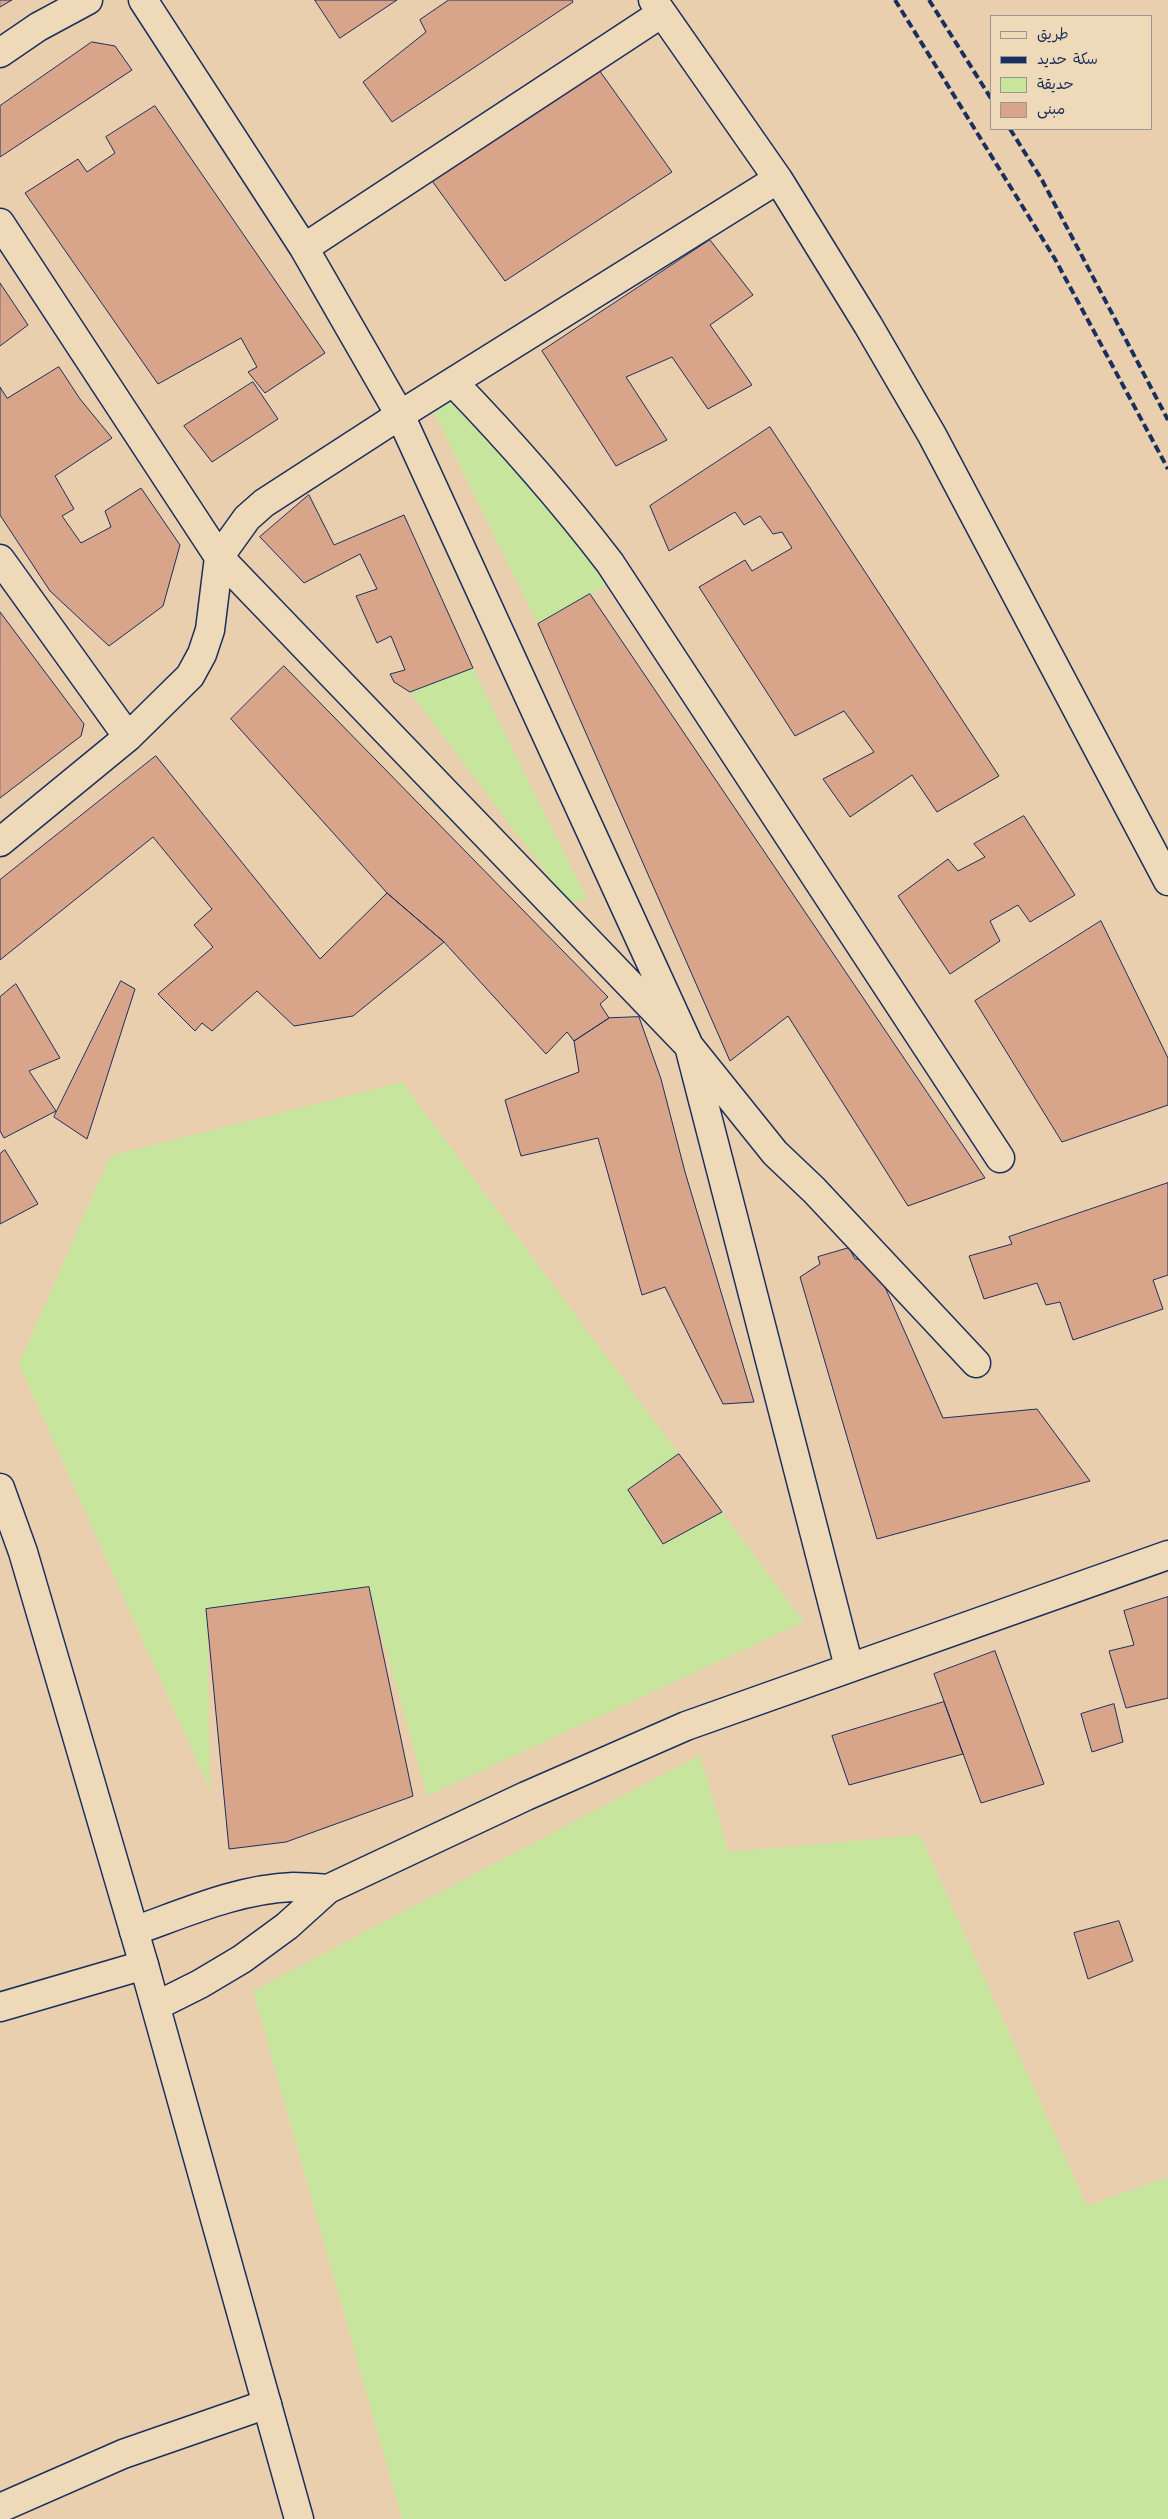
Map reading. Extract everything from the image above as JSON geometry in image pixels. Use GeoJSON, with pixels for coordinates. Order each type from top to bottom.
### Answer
{"type":"FeatureCollection","features":[{"type":"Feature","properties":{"kind":"street"},"geometry":{"type":"LineString","coordinates":[[0,53],[38,27],[88,0]]}},
{"type":"Feature","properties":{"kind":"street"},"geometry":{"type":"LineString","coordinates":[[143,0],[304,248],[400,415],[689,1046],[849,1667]]}},
{"type":"Feature","properties":{"kind":"street"},"geometry":{"type":"LineString","coordinates":[[304,248],[657,7],[778,179],[868,325],[932,434],[1168,881]]}},
{"type":"Feature","properties":{"kind":"street"},"geometry":{"type":"LineString","coordinates":[[0,842],[128,737],[190,676],[202,654],[210,630],[219,557],[247,518],[264,503],[400,415],[778,179]]}},
{"type":"Feature","properties":{"kind":"street"},"geometry":{"type":"LineString","coordinates":[[0,223],[219,557],[689,1046],[776,1154],[814,1190],[976,1363]]}},
{"type":"Feature","properties":{"kind":"street"},"geometry":{"type":"LineString","coordinates":[[453,382],[509,440],[561,500],[610,563],[1000,1158]]}},
{"type":"Feature","properties":{"kind":"street"},"geometry":{"type":"LineString","coordinates":[[0,559],[128,737]]}},
{"type":"Feature","properties":{"kind":"street"},"geometry":{"type":"LineString","coordinates":[[0,1488],[36,1596],[134,1930],[299,2519]]}},
{"type":"Feature","properties":{"kind":"street"},"geometry":{"type":"LineString","coordinates":[[156,2006],[200,1984],[242,1959],[287,1926],[328,1889],[526,1796],[686,1726],[1168,1555]]}},
{"type":"Feature","properties":{"kind":"street"},"geometry":{"type":"LineString","coordinates":[[134,1930],[228,1898],[251,1893],[293,1887],[328,1889]]}},
{"type":"Feature","properties":{"kind":"street"},"geometry":{"type":"LineString","coordinates":[[0,2007],[144,1965]]}},
{"type":"Feature","properties":{"kind":"street"},"geometry":{"type":"LineString","coordinates":[[0,2508],[123,2454],[267,2404]]}},
{"type":"Feature","properties":{"kind":"green space"},"geometry":{"type":"Polygon","coordinates":[[[456,399],[611,582],[538,624],[433,411],[456,399]]]}},
{"type":"Feature","properties":{"kind":"green space"},"geometry":{"type":"Polygon","coordinates":[[[473,668],[587,899],[569,903],[410,692],[473,668]]]}},
{"type":"Feature","properties":{"kind":"green space"},"geometry":{"type":"Polygon","coordinates":[[[402,1082],[804,1622],[427,1796],[369,1588],[207,1609],[210,1790],[19,1364],[110,1156],[402,1082]]]}},
{"type":"Feature","properties":{"kind":"green space"},"geometry":{"type":"Polygon","coordinates":[[[700,1755],[729,1852],[920,1835],[1087,2206],[1168,2177],[1168,2519],[402,2519],[253,1991],[700,1755]]]}},
{"type":"Feature","properties":{"kind":"building"},"geometry":{"type":"Polygon","coordinates":[[[0,0],[12,0],[0,7],[0,0]]]}},
{"type":"Feature","properties":{"kind":"building"},"geometry":{"type":"Polygon","coordinates":[[[315,0],[397,0],[340,38],[315,0]]]}},
{"type":"Feature","properties":{"kind":"building"},"geometry":{"type":"Polygon","coordinates":[[[449,0],[572,0],[573,2],[392,122],[363,82],[426,32],[420,20],[449,0]]]}},
{"type":"Feature","properties":{"kind":"building"},"geometry":{"type":"Polygon","coordinates":[[[92,42],[115,46],[132,70],[0,157],[0,106],[92,42]]]}},
{"type":"Feature","properties":{"kind":"building"},"geometry":{"type":"Polygon","coordinates":[[[594,63],[672,172],[505,281],[427,174],[594,63]]]}},
{"type":"Feature","properties":{"kind":"building"},"geometry":{"type":"Polygon","coordinates":[[[155,106],[325,353],[265,393],[248,372],[257,367],[241,338],[158,384],[25,193],[78,159],[87,172],[115,153],[106,137],[155,106]]]}},
{"type":"Feature","properties":{"kind":"building"},"geometry":{"type":"Polygon","coordinates":[[[710,240],[753,295],[710,325],[752,385],[708,409],[672,357],[626,377],[667,440],[616,466],[542,351],[710,240]]]}},
{"type":"Feature","properties":{"kind":"building"},"geometry":{"type":"Polygon","coordinates":[[[0,283],[28,325],[0,346],[0,283]]]}},
{"type":"Feature","properties":{"kind":"building"},"geometry":{"type":"Polygon","coordinates":[[[59,367],[80,399],[112,438],[55,476],[74,509],[62,516],[81,543],[111,527],[105,511],[141,488],[180,545],[163,606],[109,646],[50,591],[0,515],[0,387],[7,398],[59,367]]]}},
{"type":"Feature","properties":{"kind":"building"},"geometry":{"type":"Polygon","coordinates":[[[253,382],[278,419],[212,462],[184,426],[253,382]]]}},
{"type":"Feature","properties":{"kind":"building"},"geometry":{"type":"Polygon","coordinates":[[[770,427],[999,776],[937,812],[912,775],[850,817],[823,779],[874,752],[844,711],[795,736],[699,587],[745,560],[752,571],[792,548],[782,532],[773,534],[760,516],[744,525],[735,512],[669,551],[650,506],[770,427]]]}},
{"type":"Feature","properties":{"kind":"building"},"geometry":{"type":"Polygon","coordinates":[[[309,495],[334,545],[404,515],[473,668],[410,692],[394,682],[390,674],[405,670],[391,636],[377,643],[356,596],[377,589],[360,554],[304,583],[260,537],[309,495]]]}},
{"type":"Feature","properties":{"kind":"building"},"geometry":{"type":"Polygon","coordinates":[[[590,594],[985,1178],[908,1206],[788,1016],[730,1061],[538,624],[590,594]]]}},
{"type":"Feature","properties":{"kind":"building"},"geometry":{"type":"Polygon","coordinates":[[[0,612],[84,724],[81,736],[0,798],[0,612]]]}},
{"type":"Feature","properties":{"kind":"building"},"geometry":{"type":"Polygon","coordinates":[[[284,666],[608,997],[600,1004],[609,1018],[574,1041],[567,1032],[546,1054],[444,942],[387,893],[231,719],[284,666]]]}},
{"type":"Feature","properties":{"kind":"building"},"geometry":{"type":"Polygon","coordinates":[[[156,756],[320,959],[387,893],[444,942],[353,1016],[294,1026],[257,991],[212,1031],[202,1023],[195,1031],[158,994],[213,947],[194,925],[212,909],[153,837],[0,960],[0,880],[156,756]]]}},
{"type":"Feature","properties":{"kind":"building"},"geometry":{"type":"Polygon","coordinates":[[[1024,816],[1075,895],[1030,922],[1018,905],[990,921],[1000,941],[950,974],[898,896],[948,859],[958,871],[985,857],[974,844],[1024,816]]]}},
{"type":"Feature","properties":{"kind":"building"},"geometry":{"type":"Polygon","coordinates":[[[1101,921],[1168,1058],[1168,1105],[1062,1142],[975,1001],[1101,921]]]}},
{"type":"Feature","properties":{"kind":"building"},"geometry":{"type":"Polygon","coordinates":[[[121,981],[135,989],[87,1139],[54,1117],[121,981]]]}},
{"type":"Feature","properties":{"kind":"building"},"geometry":{"type":"Polygon","coordinates":[[[16,984],[60,1058],[29,1071],[56,1111],[4,1138],[0,1131],[0,997],[16,984]]]}},
{"type":"Feature","properties":{"kind":"building"},"geometry":{"type":"Polygon","coordinates":[[[639,1017],[661,1079],[685,1172],[754,1402],[723,1404],[665,1287],[642,1295],[598,1138],[521,1156],[505,1100],[579,1072],[574,1041],[609,1018],[639,1017]]]}},
{"type":"Feature","properties":{"kind":"building"},"geometry":{"type":"Polygon","coordinates":[[[5,1150],[38,1204],[0,1224],[0,1154],[5,1150]]]}},
{"type":"Feature","properties":{"kind":"building"},"geometry":{"type":"Polygon","coordinates":[[[1168,1183],[1168,1275],[1153,1280],[1163,1309],[1073,1340],[1060,1302],[1046,1305],[1037,1283],[984,1299],[969,1256],[1012,1244],[1009,1237],[1168,1183]]]}},
{"type":"Feature","properties":{"kind":"building"},"geometry":{"type":"Polygon","coordinates":[[[849,1248],[855,1259],[873,1260],[943,1418],[1037,1409],[1090,1481],[877,1539],[800,1277],[820,1264],[818,1257],[849,1248]]]}},
{"type":"Feature","properties":{"kind":"building"},"geometry":{"type":"Polygon","coordinates":[[[679,1454],[722,1512],[663,1544],[628,1490],[679,1454]]]}},
{"type":"Feature","properties":{"kind":"building"},"geometry":{"type":"Polygon","coordinates":[[[369,1587],[413,1796],[286,1842],[229,1849],[206,1609],[369,1587]]]}},
{"type":"Feature","properties":{"kind":"building"},"geometry":{"type":"Polygon","coordinates":[[[1168,1597],[1168,1698],[1126,1708],[1109,1651],[1134,1645],[1124,1611],[1168,1597]]]}},
{"type":"Feature","properties":{"kind":"building"},"geometry":{"type":"Polygon","coordinates":[[[995,1651],[1044,1784],[981,1803],[934,1674],[995,1651]]]}},
{"type":"Feature","properties":{"kind":"building"},"geometry":{"type":"Polygon","coordinates":[[[944,1702],[963,1754],[849,1785],[832,1736],[944,1702]]]}},
{"type":"Feature","properties":{"kind":"building"},"geometry":{"type":"Polygon","coordinates":[[[1114,1704],[1123,1742],[1092,1752],[1081,1714],[1114,1704]]]}},
{"type":"Feature","properties":{"kind":"building"},"geometry":{"type":"Polygon","coordinates":[[[1119,1921],[1133,1961],[1088,1979],[1074,1933],[1119,1921]]]}},
{"type":"Feature","properties":{"kind":"railway"},"geometry":{"type":"LineString","coordinates":[[895,0],[1055,259],[1168,469]]}},
{"type":"Feature","properties":{"kind":"railway"},"geometry":{"type":"LineString","coordinates":[[929,0],[990,97]]}},
{"type":"Feature","properties":{"kind":"railway"},"geometry":{"type":"LineString","coordinates":[[1011,130],[1042,180],[1168,420]]}}]}
